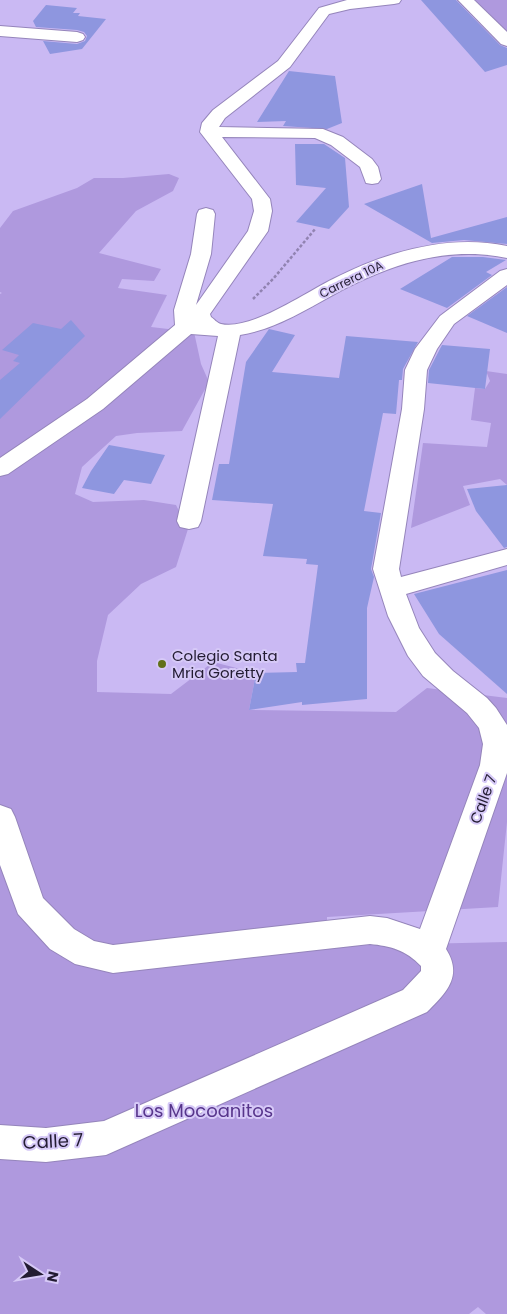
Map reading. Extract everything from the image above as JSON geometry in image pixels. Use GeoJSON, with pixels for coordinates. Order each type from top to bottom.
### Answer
{"type":"FeatureCollection","features":[{"type":"Feature","properties":{"kind":"street"},"geometry":{"type":"LineString","coordinates":[[189,521],[222,330],[201,320],[200,314],[258,231],[264,210],[260,199],[209,132],[211,123],[219,114],[284,64],[324,11],[350,4],[394,0]]}},
{"type":"Feature","properties":{"kind":"street"},"geometry":{"type":"LineString","coordinates":[[465,0],[507,41]]}},
{"type":"Feature","properties":{"kind":"street"},"geometry":{"type":"LineString","coordinates":[[0,31],[77,37]]}},
{"type":"Feature","properties":{"kind":"street"},"geometry":{"type":"LineString","coordinates":[[209,132],[309,132],[325,135],[366,163],[372,178]]}},
{"type":"Feature","properties":{"kind":"street"},"geometry":{"type":"LineString","coordinates":[[0,469],[95,404],[186,327],[184,310],[201,254],[206,214]]}},
{"type":"Feature","properties":{"kind":"street","name":"Carrera 10A"},"geometry":{"type":"LineString","coordinates":[[186,327],[222,330],[252,326],[268,321],[345,280],[388,261],[463,246],[494,248],[507,252]]}},
{"type":"Feature","properties":{"kind":"street","name":"Calle 7"},"geometry":{"type":"LineString","coordinates":[[0,1142],[46,1146],[106,1138],[415,1001],[432,982],[438,970],[436,960],[429,951],[495,765],[498,740],[494,726],[484,713],[426,662],[409,636],[391,589],[386,568],[413,409],[416,370],[426,349],[447,320],[507,275]]}},
{"type":"Feature","properties":{"kind":"street"},"geometry":{"type":"LineString","coordinates":[[391,589],[507,557]]}},
{"type":"Feature","properties":{"kind":"street"},"geometry":{"type":"LineString","coordinates":[[0,817],[29,904],[62,939],[87,954],[114,959],[370,930],[389,932],[406,938],[429,951]]}},
{"type":"Feature","properties":{"kind":"path"},"geometry":{"type":"LineString","coordinates":[[222,330],[224,315],[230,310],[246,305],[251,301],[316,228]]}},
{"type":"Feature","properties":{"kind":"green space"},"geometry":{"type":"Polygon","coordinates":[[[475,0],[507,0],[507,34],[478,3],[475,0]]]}},
{"type":"Feature","properties":{"kind":"green space","name":"Los Mocoanitos"},"geometry":{"type":"Polygon","coordinates":[[[169,174],[179,178],[173,191],[136,211],[99,253],[161,269],[154,281],[122,279],[118,288],[167,295],[151,327],[194,332],[201,364],[209,382],[182,431],[116,436],[82,467],[75,494],[93,502],[144,500],[176,505],[188,529],[176,567],[141,584],[108,615],[97,661],[97,692],[171,694],[213,662],[256,673],[249,710],[396,712],[427,688],[507,698],[507,822],[498,907],[327,917],[327,946],[507,942],[507,1314],[486,1314],[478,1307],[469,1314],[0,1314],[0,294],[2,293],[0,292],[0,228],[13,211],[77,188],[94,178],[123,178],[169,174]]]}},
{"type":"Feature","properties":{"kind":"green space"},"geometry":{"type":"Polygon","coordinates":[[[486,371],[507,374],[507,485],[500,479],[463,486],[470,505],[411,528],[423,443],[487,447],[491,423],[471,420],[475,388],[485,389],[490,381],[486,371]]]}},
{"type":"Feature","properties":{"kind":"building"},"geometry":{"type":"Polygon","coordinates":[[[421,0],[456,0],[500,45],[507,48],[507,65],[485,72],[421,0]]]}},
{"type":"Feature","properties":{"kind":"building"},"geometry":{"type":"Polygon","coordinates":[[[46,5],[77,8],[73,13],[80,13],[78,16],[106,19],[82,49],[50,54],[43,41],[77,44],[85,41],[87,36],[84,32],[77,30],[36,27],[33,21],[46,5]]]}},
{"type":"Feature","properties":{"kind":"building"},"geometry":{"type":"Polygon","coordinates":[[[289,71],[335,76],[342,123],[327,129],[283,126],[286,121],[257,122],[289,71]]]}},
{"type":"Feature","properties":{"kind":"building"},"geometry":{"type":"Polygon","coordinates":[[[295,144],[324,144],[345,158],[349,207],[329,229],[296,222],[326,188],[296,185],[295,144]]]}},
{"type":"Feature","properties":{"kind":"building"},"geometry":{"type":"Polygon","coordinates":[[[422,184],[431,238],[507,217],[507,244],[464,240],[432,243],[364,204],[422,184]]]}},
{"type":"Feature","properties":{"kind":"building"},"geometry":{"type":"Polygon","coordinates":[[[452,257],[483,257],[506,260],[486,272],[492,275],[447,308],[400,289],[452,257]]]}},
{"type":"Feature","properties":{"kind":"building"},"geometry":{"type":"Polygon","coordinates":[[[507,287],[507,333],[467,316],[507,287]]]}},
{"type":"Feature","properties":{"kind":"building"},"geometry":{"type":"Polygon","coordinates":[[[71,320],[85,336],[0,419],[0,380],[20,363],[13,361],[19,355],[2,350],[33,323],[61,329],[71,320]]]}},
{"type":"Feature","properties":{"kind":"building"},"geometry":{"type":"Polygon","coordinates":[[[269,329],[295,335],[272,372],[339,378],[346,336],[418,342],[403,369],[402,380],[399,380],[396,414],[383,413],[364,511],[381,513],[371,569],[374,577],[367,608],[367,699],[302,705],[302,702],[249,710],[256,673],[297,672],[296,663],[305,663],[318,565],[306,564],[307,559],[263,556],[273,504],[212,500],[219,464],[229,464],[246,362],[269,329]]]}},
{"type":"Feature","properties":{"kind":"building"},"geometry":{"type":"Polygon","coordinates":[[[442,345],[490,349],[485,389],[428,383],[429,370],[442,345]]]}},
{"type":"Feature","properties":{"kind":"building"},"geometry":{"type":"Polygon","coordinates":[[[109,445],[165,455],[151,484],[124,480],[114,494],[82,488],[109,445]]]}},
{"type":"Feature","properties":{"kind":"building"},"geometry":{"type":"Polygon","coordinates":[[[507,485],[507,547],[504,548],[476,511],[467,489],[507,485]]]}},
{"type":"Feature","properties":{"kind":"building"},"geometry":{"type":"Polygon","coordinates":[[[507,570],[507,694],[439,634],[414,594],[507,570]]]}},
{"type":"Feature","properties":{"kind":"place","name":"Colegio Santa Mria Goretty"},"geometry":{"type":"Point","coordinates":[162,664]}}]}
